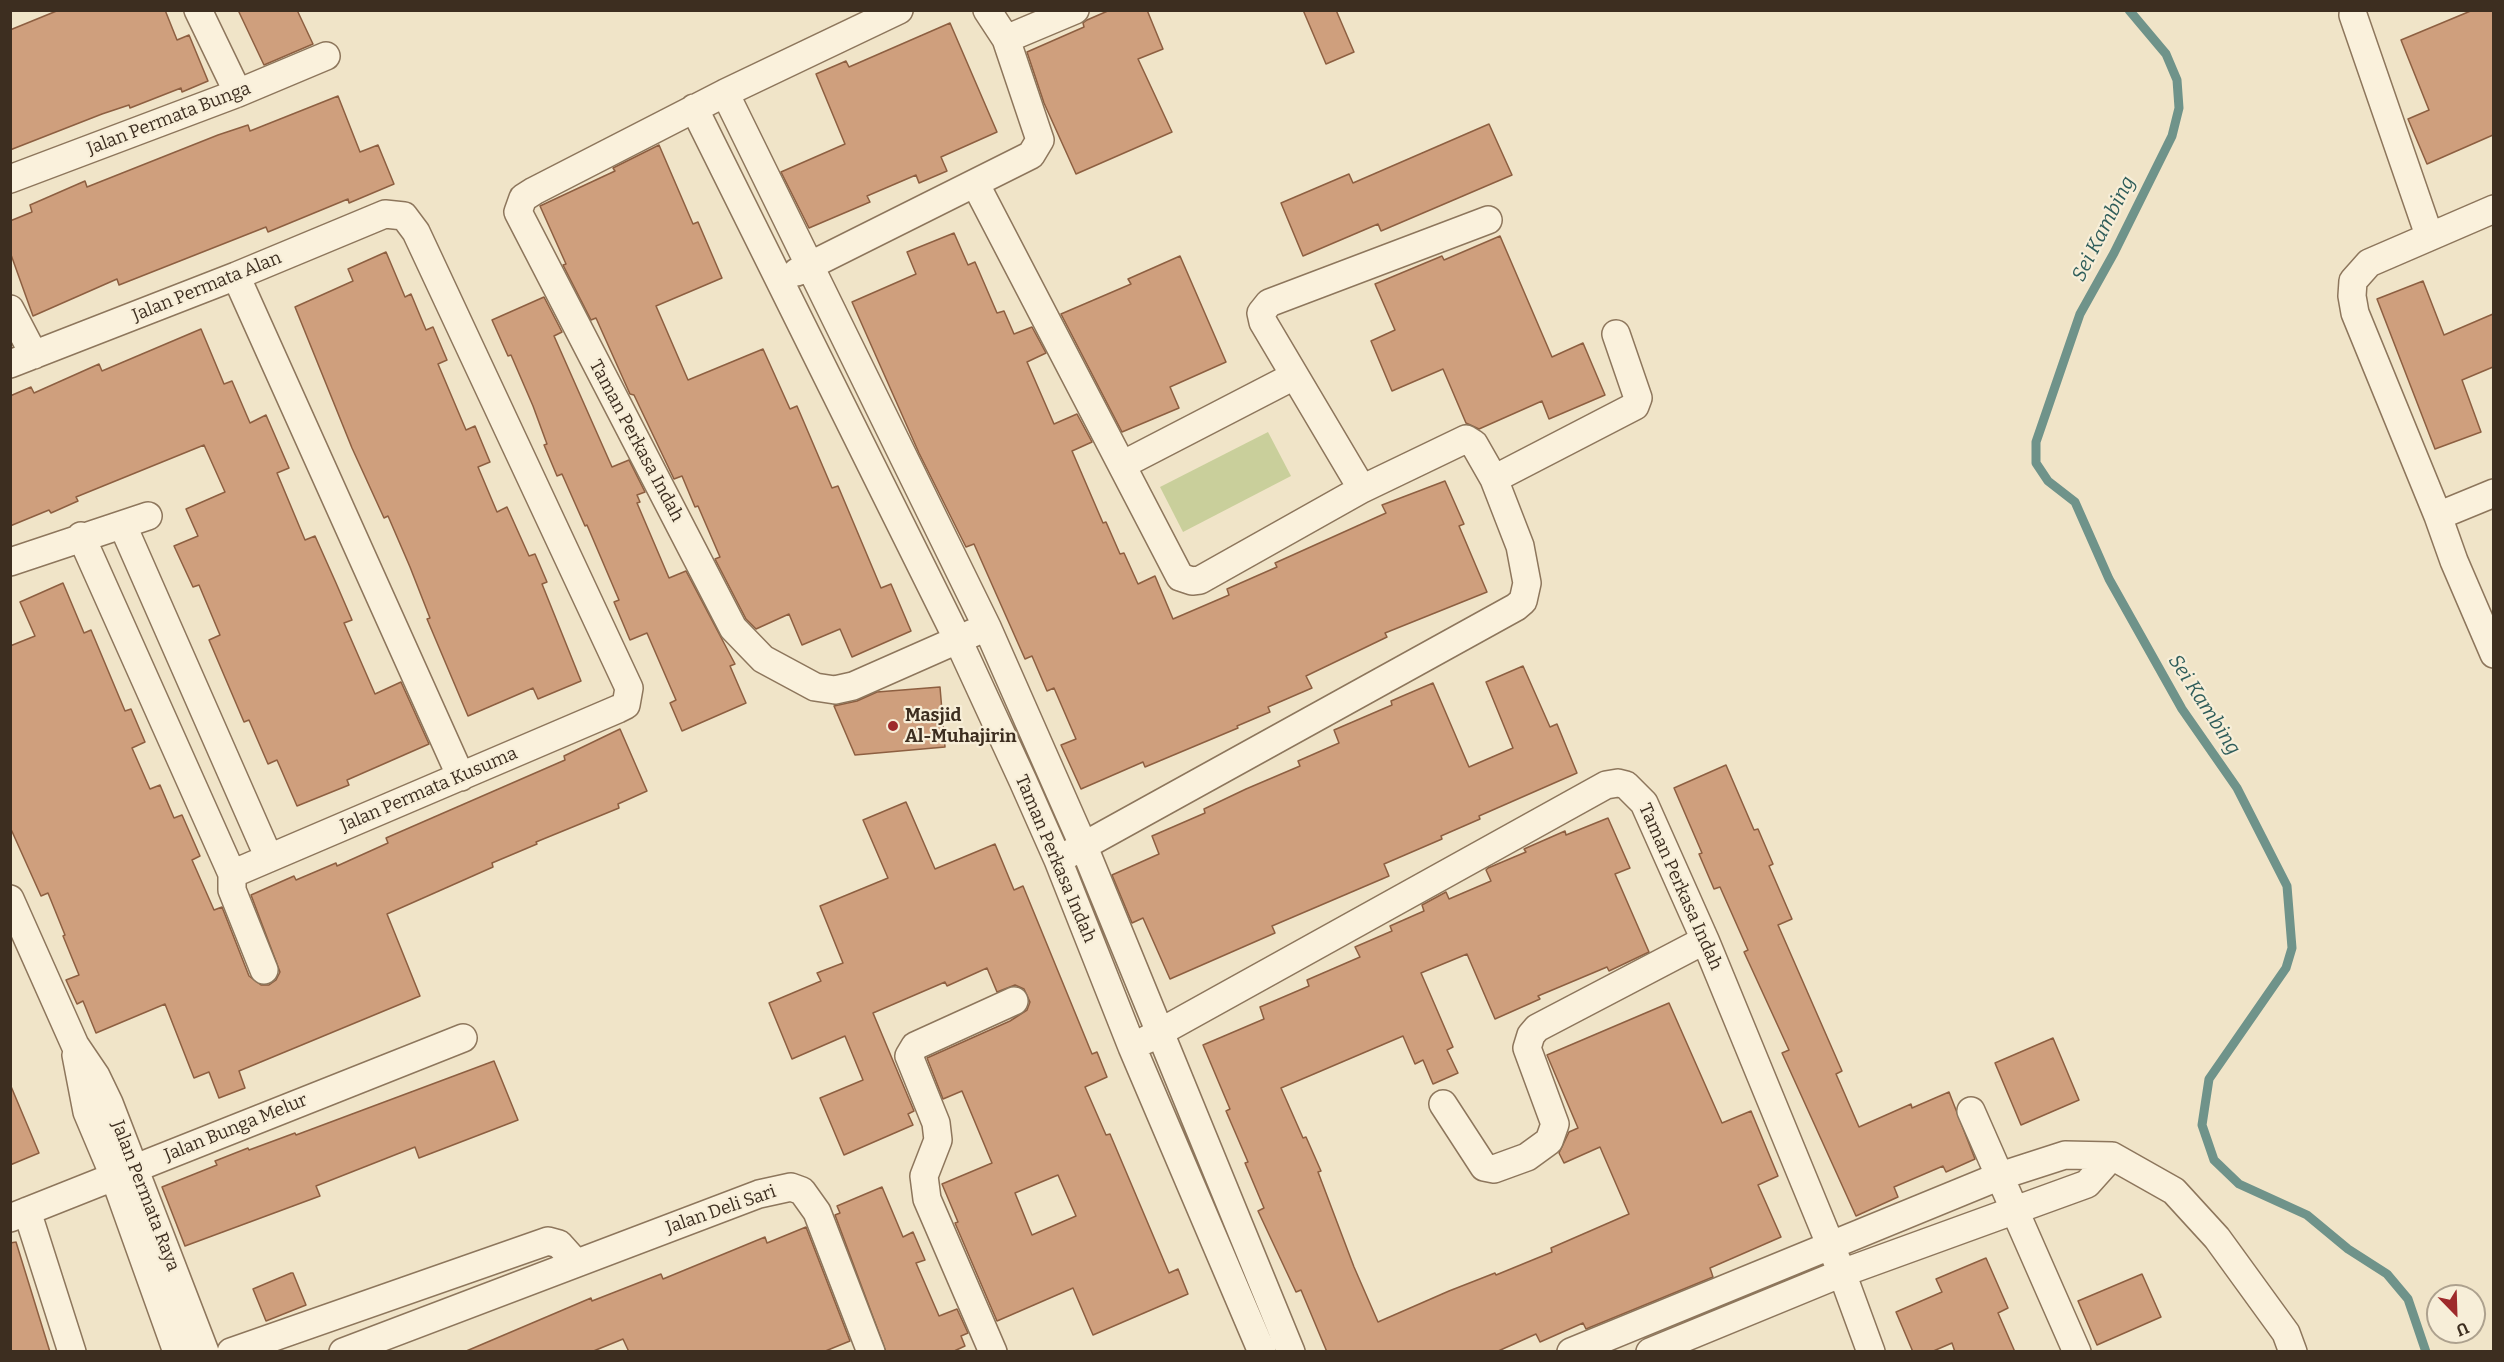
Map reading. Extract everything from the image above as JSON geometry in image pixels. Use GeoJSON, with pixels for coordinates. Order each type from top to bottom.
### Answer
{"type":"FeatureCollection","features":[{"type":"Feature","properties":{"kind":"street"},"geometry":{"type":"LineString","coordinates":[[198,10],[238,93]]}},
{"type":"Feature","properties":{"kind":"street"},"geometry":{"type":"LineString","coordinates":[[725,93],[899,10]]}},
{"type":"Feature","properties":{"kind":"street"},"geometry":{"type":"LineString","coordinates":[[778,281],[976,185],[1032,155],[1039,143],[1006,39],[987,10]]}},
{"type":"Feature","properties":{"kind":"street"},"geometry":{"type":"LineString","coordinates":[[1006,39],[1075,10]]}},
{"type":"Feature","properties":{"kind":"street"},"geometry":{"type":"LineString","coordinates":[[2356,12],[2429,235]]}},
{"type":"Feature","properties":{"kind":"street","name":"Jalan Permata Bunga"},"geometry":{"type":"LineString","coordinates":[[10,179],[238,93],[326,56]]}},
{"type":"Feature","properties":{"kind":"street","name":"Taman Perkasa Indah"},"geometry":{"type":"LineString","coordinates":[[987,627],[853,686],[835,690],[815,687],[763,659],[733,628],[521,221],[519,207],[523,198],[725,93],[987,627],[1084,848],[1291,1352]]}},
{"type":"Feature","properties":{"kind":"street","name":"Taman Perkasa Indah"},"geometry":{"type":"LineString","coordinates":[[694,108],[958,640],[1058,860],[1132,1047],[1262,1352]]}},
{"type":"Feature","properties":{"kind":"street"},"geometry":{"type":"LineString","coordinates":[[976,185],[1180,577],[1200,579],[1362,489],[1466,439],[1474,444],[1494,479],[1520,546],[1527,583],[1523,601],[1445,647],[1084,848],[1058,860]]}},
{"type":"Feature","properties":{"kind":"street"},"geometry":{"type":"LineString","coordinates":[[2493,209],[2369,263],[2359,272],[2354,281],[2352,296],[2355,313],[2493,654]]}},
{"type":"Feature","properties":{"kind":"street","name":"Jalan Permata Alan"},"geometry":{"type":"LineString","coordinates":[[22,359],[236,276],[385,214],[404,216],[416,232],[628,688],[626,705]]}},
{"type":"Feature","properties":{"kind":"street"},"geometry":{"type":"LineString","coordinates":[[1362,489],[1263,322],[1261,313],[1269,303],[1488,220]]}},
{"type":"Feature","properties":{"kind":"street"},"geometry":{"type":"LineString","coordinates":[[236,276],[461,777]]}},
{"type":"Feature","properties":{"kind":"street"},"geometry":{"type":"LineString","coordinates":[[10,309],[22,359]]}},
{"type":"Feature","properties":{"kind":"street"},"geometry":{"type":"LineString","coordinates":[[1494,479],[1635,406],[1638,398],[1616,334]]}},
{"type":"Feature","properties":{"kind":"street"},"geometry":{"type":"LineString","coordinates":[[1122,465],[1294,376]]}},
{"type":"Feature","properties":{"kind":"street"},"geometry":{"type":"LineString","coordinates":[[2438,516],[2493,493]]}},
{"type":"Feature","properties":{"kind":"street"},"geometry":{"type":"LineString","coordinates":[[10,562],[81,536],[123,526],[148,516]]}},
{"type":"Feature","properties":{"kind":"street"},"geometry":{"type":"LineString","coordinates":[[123,526],[269,858]]}},
{"type":"Feature","properties":{"kind":"street"},"geometry":{"type":"LineString","coordinates":[[81,536],[232,874],[232,890],[264,970]]}},
{"type":"Feature","properties":{"kind":"street","name":"Jalan Permata Kusuma"},"geometry":{"type":"LineString","coordinates":[[232,874],[626,705]]}},
{"type":"Feature","properties":{"kind":"street","name":"Taman Perkasa Indah"},"geometry":{"type":"LineString","coordinates":[[1132,1047],[1606,785],[1618,783],[1638,794],[1644,802],[1705,940],[1842,1273],[1871,1352]]}},
{"type":"Feature","properties":{"kind":"street","name":"Jalan Permata Raya"},"geometry":{"type":"LineString","coordinates":[[10,899],[75,1045],[100,1085],[177,1352]]}},
{"type":"Feature","properties":{"kind":"street"},"geometry":{"type":"LineString","coordinates":[[1443,1104],[1484,1167],[1494,1169],[1527,1157],[1549,1141],[1555,1124],[1527,1047],[1531,1035],[1537,1028],[1705,940]]}},
{"type":"Feature","properties":{"kind":"street"},"geometry":{"type":"LineString","coordinates":[[993,1352],[927,1199],[924,1176],[938,1140],[936,1123],[909,1056],[915,1046],[1014,1001]]}},
{"type":"Feature","properties":{"kind":"street","name":"Jalan Bunga Melur"},"geometry":{"type":"LineString","coordinates":[[19,1215],[463,1038]]}},
{"type":"Feature","properties":{"kind":"street"},"geometry":{"type":"LineString","coordinates":[[1971,1111],[2077,1352]]}},
{"type":"Feature","properties":{"kind":"street"},"geometry":{"type":"LineString","coordinates":[[1570,1352],[2000,1176],[2065,1155],[2112,1156],[2174,1191],[2217,1238],[2286,1333],[2293,1352]]}},
{"type":"Feature","properties":{"kind":"street"},"geometry":{"type":"LineString","coordinates":[[1650,1352],[1842,1273],[2087,1184],[2112,1156]]}},
{"type":"Feature","properties":{"kind":"street","name":"Jalan Permata Raya"},"geometry":{"type":"LineString","coordinates":[[124,1172],[205,1352]]}},
{"type":"Feature","properties":{"kind":"street","name":"Jalan Deli Sari"},"geometry":{"type":"LineString","coordinates":[[343,1352],[759,1194],[791,1187],[802,1191],[817,1212],[867,1350]]}},
{"type":"Feature","properties":{"kind":"street"},"geometry":{"type":"LineString","coordinates":[[1929,1206],[1943,1236]]}},
{"type":"Feature","properties":{"kind":"street"},"geometry":{"type":"LineString","coordinates":[[19,1215],[72,1352]]}},
{"type":"Feature","properties":{"kind":"street"},"geometry":{"type":"LineString","coordinates":[[231,1352],[548,1241],[560,1244],[576,1263]]}},
{"type":"Feature","properties":{"kind":"green space"},"geometry":{"type":"Polygon","coordinates":[[[1268,432],[1291,476],[1183,532],[1160,487],[1268,432]]]}},
{"type":"Feature","properties":{"kind":"building"},"geometry":{"type":"Polygon","coordinates":[[[59,10],[165,10],[177,40],[189,35],[208,81],[182,92],[181,88],[130,108],[129,105],[102,114],[10,150],[10,30],[59,10]]]}},
{"type":"Feature","properties":{"kind":"building"},"geometry":{"type":"Polygon","coordinates":[[[238,10],[297,10],[313,44],[264,65],[238,10]]]}},
{"type":"Feature","properties":{"kind":"building"},"geometry":{"type":"Polygon","coordinates":[[[1110,10],[1147,10],[1163,49],[1138,59],[1172,132],[1076,174],[1044,103],[1027,52],[1084,27],[1083,23],[1087,20],[1110,10]]]}},
{"type":"Feature","properties":{"kind":"building"},"geometry":{"type":"Polygon","coordinates":[[[1303,10],[1336,10],[1354,52],[1326,64],[1303,10]]]}},
{"type":"Feature","properties":{"kind":"building"},"geometry":{"type":"Polygon","coordinates":[[[2473,10],[2493,10],[2493,135],[2427,164],[2408,119],[2429,110],[2401,40],[2473,10]]]}},
{"type":"Feature","properties":{"kind":"building"},"geometry":{"type":"Polygon","coordinates":[[[950,23],[997,132],[941,157],[947,171],[919,183],[916,175],[867,196],[870,202],[809,228],[781,172],[845,144],[816,74],[846,61],[849,67],[950,23]]]}},
{"type":"Feature","properties":{"kind":"building"},"geometry":{"type":"Polygon","coordinates":[[[338,96],[360,152],[378,145],[394,184],[349,203],[348,199],[268,232],[266,227],[119,285],[117,279],[33,316],[10,252],[10,221],[32,212],[30,205],[85,181],[87,187],[218,135],[248,125],[250,131],[338,96]]]}},
{"type":"Feature","properties":{"kind":"building"},"geometry":{"type":"Polygon","coordinates":[[[1489,124],[1512,175],[1381,231],[1378,224],[1303,256],[1281,203],[1349,174],[1353,183],[1489,124]]]}},
{"type":"Feature","properties":{"kind":"building"},"geometry":{"type":"Polygon","coordinates":[[[659,145],[693,224],[698,222],[722,278],[656,306],[688,380],[763,349],[790,409],[797,406],[832,488],[838,486],[881,588],[891,584],[911,631],[852,657],[840,629],[802,645],[789,614],[756,629],[746,619],[715,559],[720,557],[698,506],[695,507],[682,476],[674,479],[634,395],[630,394],[596,318],[591,320],[563,265],[566,264],[540,206],[615,171],[613,168],[659,145]]]}},
{"type":"Feature","properties":{"kind":"building"},"geometry":{"type":"Polygon","coordinates":[[[954,233],[968,265],[975,262],[997,313],[1004,311],[1014,334],[1032,327],[1046,353],[1027,362],[1054,424],[1077,414],[1092,442],[1072,451],[1103,523],[1106,522],[1120,554],[1124,553],[1138,584],[1155,576],[1173,619],[1229,595],[1227,589],[1277,567],[1275,563],[1386,513],[1382,505],[1445,481],[1464,524],[1459,526],[1487,592],[1385,633],[1387,637],[1306,676],[1312,688],[1268,707],[1270,712],[1237,726],[1238,728],[1145,767],[1143,762],[1081,789],[1061,745],[1076,739],[1054,688],[1047,691],[1032,656],[1025,659],[974,544],[966,547],[919,453],[852,302],[916,274],[907,252],[954,233]]]}},
{"type":"Feature","properties":{"kind":"building"},"geometry":{"type":"Polygon","coordinates":[[[1500,236],[1552,357],[1583,343],[1605,395],[1549,419],[1542,401],[1479,429],[1466,423],[1443,369],[1392,391],[1371,341],[1395,330],[1375,284],[1442,256],[1444,260],[1500,236]]]}},
{"type":"Feature","properties":{"kind":"building"},"geometry":{"type":"Polygon","coordinates":[[[386,252],[405,297],[411,294],[426,330],[433,327],[447,360],[438,364],[466,430],[475,426],[490,462],[478,467],[497,512],[507,507],[529,556],[535,554],[547,582],[542,584],[581,681],[538,699],[533,688],[468,716],[427,619],[430,618],[410,567],[388,516],[384,518],[352,448],[295,307],[353,281],[348,269],[386,252]]]}},
{"type":"Feature","properties":{"kind":"building"},"geometry":{"type":"Polygon","coordinates":[[[1180,256],[1226,362],[1170,387],[1179,408],[1122,432],[1061,314],[1131,284],[1128,279],[1180,256]]]}},
{"type":"Feature","properties":{"kind":"building"},"geometry":{"type":"Polygon","coordinates":[[[2423,281],[2444,335],[2493,314],[2493,367],[2462,380],[2481,432],[2435,449],[2377,299],[2423,281]]]}},
{"type":"Feature","properties":{"kind":"building"},"geometry":{"type":"Polygon","coordinates":[[[544,297],[562,332],[554,336],[612,467],[629,460],[645,492],[637,495],[640,502],[637,503],[669,578],[686,571],[735,664],[730,666],[746,703],[682,731],[670,703],[676,700],[647,633],[630,640],[614,602],[619,600],[587,525],[585,526],[562,474],[557,476],[544,445],[547,444],[533,406],[511,355],[508,356],[492,320],[544,297]]]}},
{"type":"Feature","properties":{"kind":"building"},"geometry":{"type":"Polygon","coordinates":[[[201,329],[224,384],[232,381],[250,423],[266,415],[289,468],[277,473],[305,540],[315,536],[336,583],[352,620],[344,623],[375,694],[401,682],[429,744],[347,780],[349,785],[297,806],[277,760],[268,764],[249,720],[244,722],[209,640],[220,635],[199,585],[193,587],[174,546],[198,536],[186,509],[225,492],[204,445],[76,497],[78,501],[51,513],[49,510],[10,526],[10,396],[31,387],[34,393],[99,364],[102,371],[201,329]]]}},
{"type":"Feature","properties":{"kind":"building"},"geometry":{"type":"Polygon","coordinates":[[[63,583],[84,633],[91,630],[125,711],[131,709],[145,742],[132,748],[150,789],[160,785],[174,818],[182,815],[200,856],[192,860],[214,910],[222,907],[249,976],[261,985],[269,985],[276,980],[280,972],[251,895],[294,876],[296,880],[336,863],[337,866],[388,843],[386,838],[565,760],[564,756],[620,729],[647,791],[618,804],[619,808],[536,842],[537,844],[492,863],[493,867],[387,914],[420,996],[239,1071],[245,1088],[219,1098],[209,1072],[194,1078],[165,1004],[96,1033],[83,1001],[77,1004],[66,980],[79,975],[48,893],[41,896],[10,827],[10,646],[35,636],[20,602],[63,583]]]}},
{"type":"Feature","properties":{"kind":"building"},"geometry":{"type":"Polygon","coordinates":[[[1523,666],[1550,727],[1557,724],[1577,773],[1479,816],[1480,819],[1441,836],[1442,839],[1384,864],[1389,876],[1272,926],[1275,933],[1170,979],[1143,918],[1132,923],[1112,875],[1159,854],[1152,836],[1205,813],[1204,809],[1246,789],[1300,766],[1298,761],[1339,743],[1334,730],[1392,705],[1391,701],[1433,683],[1469,767],[1513,748],[1486,682],[1523,666]]]}},
{"type":"Feature","properties":{"kind":"building","name":"Masjid Al-Muhajirin"},"geometry":{"type":"Polygon","coordinates":[[[940,687],[945,747],[855,755],[834,706],[857,701],[877,692],[940,687]]]}},
{"type":"Feature","properties":{"kind":"building"},"geometry":{"type":"Polygon","coordinates":[[[1726,765],[1754,830],[1758,829],[1773,864],[1769,866],[1792,919],[1778,925],[1842,1071],[1836,1074],[1859,1127],[1911,1104],[1912,1108],[1949,1092],[1975,1159],[1946,1172],[1943,1166],[1894,1187],[1898,1197],[1856,1216],[1782,1053],[1789,1050],[1744,952],[1748,950],[1720,887],[1714,889],[1699,854],[1702,853],[1674,788],[1726,765]]]}},
{"type":"Feature","properties":{"kind":"building"},"geometry":{"type":"Polygon","coordinates":[[[906,802],[935,869],[995,844],[1014,890],[1023,886],[1092,1054],[1097,1052],[1107,1077],[1085,1087],[1106,1135],[1110,1134],[1169,1273],[1178,1269],[1188,1294],[1093,1335],[1073,1288],[997,1321],[955,1223],[958,1222],[942,1184],[992,1163],[962,1091],[943,1099],[927,1058],[1010,1021],[1027,1010],[1030,1002],[1024,989],[1015,985],[997,992],[987,968],[947,986],[945,982],[873,1013],[914,1111],[908,1114],[913,1125],[844,1155],[820,1098],[863,1080],[845,1036],[792,1059],[769,1003],[821,981],[817,973],[843,963],[820,906],[888,878],[863,820],[906,802]],[[1058,1175],[1015,1193],[1032,1235],[1076,1216],[1058,1175]]]}},
{"type":"Feature","properties":{"kind":"building"},"geometry":{"type":"Polygon","coordinates":[[[1608,818],[1630,868],[1615,874],[1649,952],[1609,971],[1607,967],[1538,996],[1540,999],[1495,1019],[1467,954],[1421,973],[1453,1047],[1447,1050],[1458,1073],[1433,1084],[1423,1060],[1415,1064],[1403,1036],[1281,1088],[1303,1138],[1306,1137],[1321,1171],[1318,1172],[1354,1267],[1378,1322],[1449,1291],[1552,1252],[1551,1248],[1629,1214],[1600,1147],[1564,1163],[1559,1153],[1569,1132],[1578,1128],[1547,1055],[1669,1003],[1722,1123],[1751,1111],[1778,1176],[1758,1185],[1781,1237],[1710,1268],[1713,1277],[1586,1329],[1583,1323],[1540,1342],[1536,1334],[1496,1352],[1327,1352],[1301,1290],[1296,1292],[1258,1211],[1264,1208],[1245,1163],[1248,1162],[1226,1111],[1230,1109],[1203,1045],[1264,1019],[1260,1007],[1309,986],[1307,980],[1360,957],[1355,947],[1392,931],[1390,926],[1424,911],[1422,905],[1446,892],[1449,899],[1491,881],[1486,870],[1488,868],[1526,852],[1524,849],[1565,831],[1566,835],[1608,818]]]}},
{"type":"Feature","properties":{"kind":"building"},"geometry":{"type":"Polygon","coordinates":[[[2053,1038],[2079,1100],[2021,1125],[1995,1063],[2053,1038]]]}},
{"type":"Feature","properties":{"kind":"building"},"geometry":{"type":"Polygon","coordinates":[[[494,1061],[518,1120],[419,1158],[415,1147],[316,1186],[320,1196],[185,1246],[162,1187],[217,1165],[215,1161],[248,1148],[249,1150],[295,1133],[296,1135],[494,1061]]]}},
{"type":"Feature","properties":{"kind":"building"},"geometry":{"type":"Polygon","coordinates":[[[10,1084],[39,1153],[10,1165],[10,1084]]]}},
{"type":"Feature","properties":{"kind":"building"},"geometry":{"type":"Polygon","coordinates":[[[882,1187],[903,1237],[913,1232],[925,1260],[916,1263],[939,1316],[957,1309],[968,1333],[961,1336],[965,1346],[952,1352],[886,1352],[835,1215],[840,1213],[837,1206],[882,1187]]]}},
{"type":"Feature","properties":{"kind":"building"},"geometry":{"type":"Polygon","coordinates":[[[806,1227],[850,1341],[823,1352],[629,1352],[623,1339],[591,1352],[464,1352],[591,1298],[592,1301],[661,1274],[663,1279],[765,1237],[767,1243],[806,1227]]]}},
{"type":"Feature","properties":{"kind":"building"},"geometry":{"type":"Polygon","coordinates":[[[16,1242],[50,1352],[10,1352],[10,1243],[16,1242]]]}},
{"type":"Feature","properties":{"kind":"building"},"geometry":{"type":"Polygon","coordinates":[[[1986,1258],[2008,1308],[1998,1313],[2015,1352],[1955,1352],[1952,1343],[1931,1352],[1913,1352],[1896,1312],[1942,1292],[1936,1279],[1986,1258]]]}},
{"type":"Feature","properties":{"kind":"building"},"geometry":{"type":"Polygon","coordinates":[[[293,1273],[306,1305],[266,1321],[253,1289],[293,1273]]]}},
{"type":"Feature","properties":{"kind":"building"},"geometry":{"type":"Polygon","coordinates":[[[2142,1274],[2161,1317],[2097,1345],[2078,1301],[2142,1274]]]}},
{"type":"Feature","properties":{"kind":"waterway","name":"Sei Kambing"},"geometry":{"type":"LineString","coordinates":[[2129,10],[2166,54],[2177,80],[2179,108],[2172,136],[2114,253],[2080,314],[2036,442],[2036,463],[2048,481],[2075,502],[2109,579],[2182,709],[2237,788],[2287,886],[2292,948],[2286,968],[2209,1079],[2202,1125],[2214,1160],[2239,1184],[2307,1215],[2348,1249],[2387,1274],[2408,1299],[2426,1352]]}},
{"type":"Feature","properties":{"kind":"place","name":"Masjid Al-Muhajirin"},"geometry":{"type":"Point","coordinates":[893,726]}}]}
